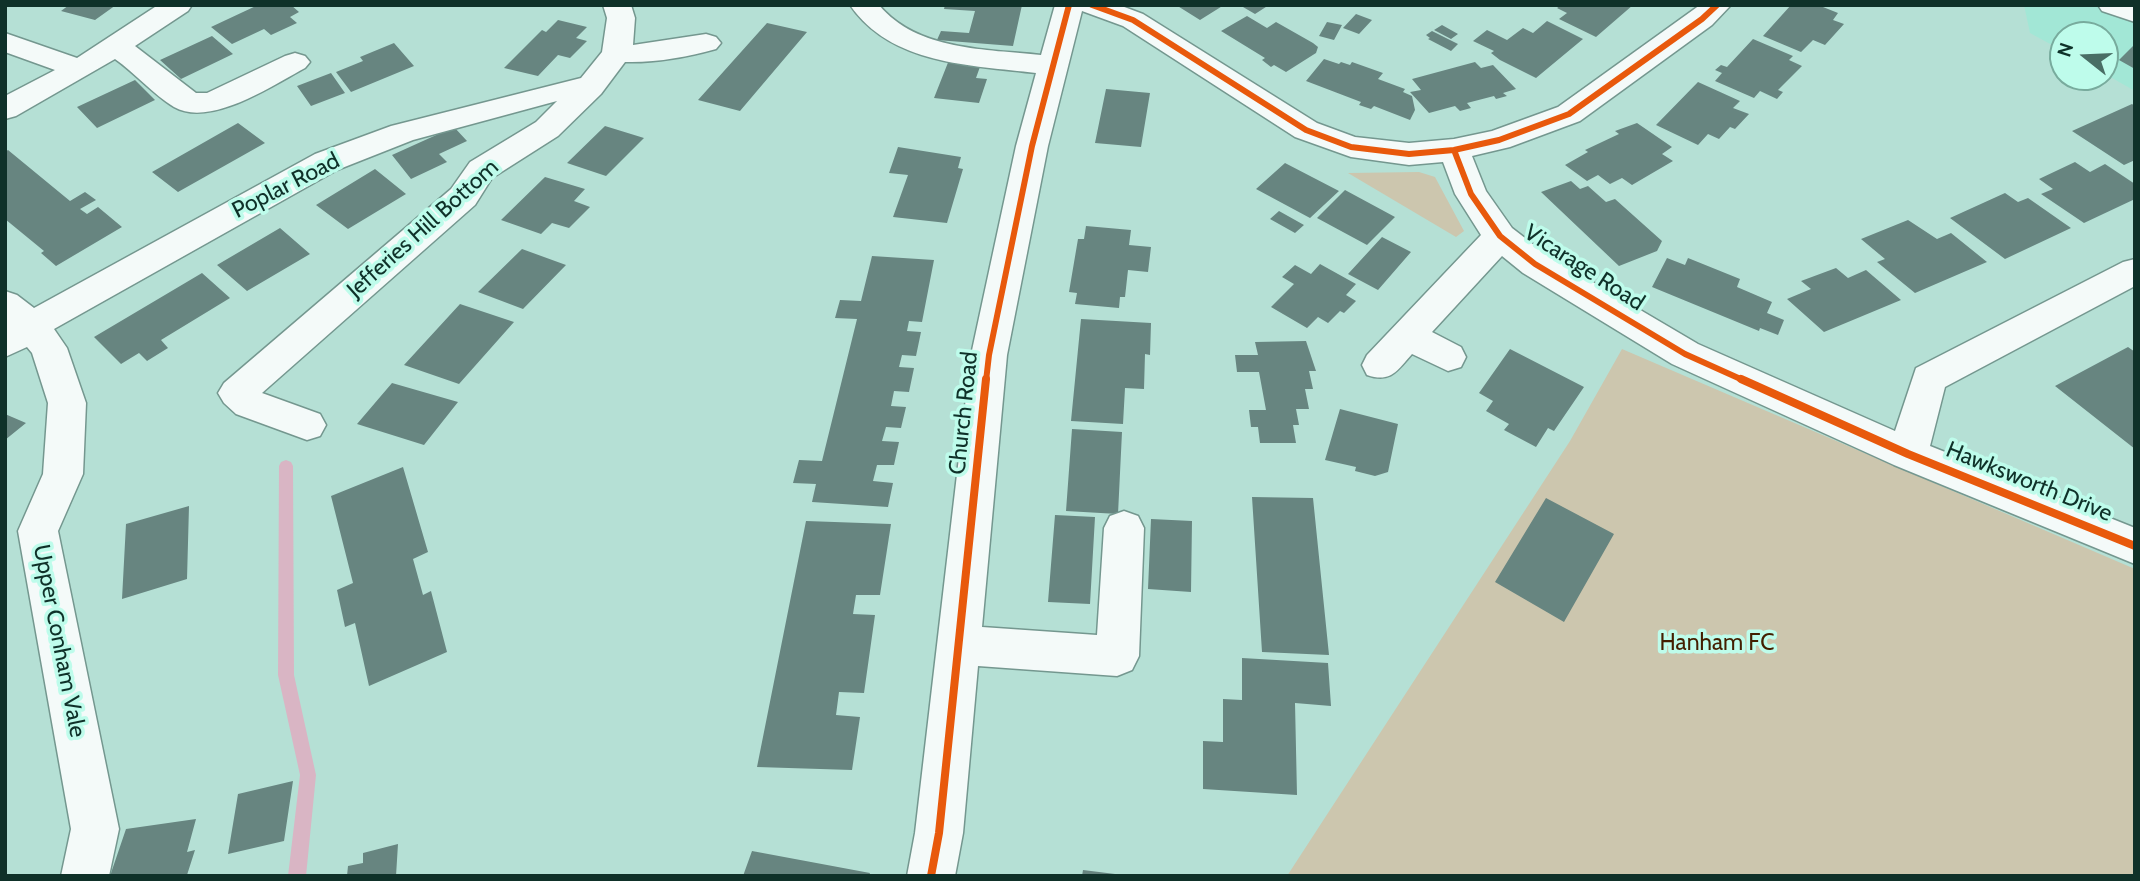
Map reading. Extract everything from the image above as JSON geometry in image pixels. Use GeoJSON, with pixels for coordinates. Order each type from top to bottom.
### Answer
{"type":"FeatureCollection","features":[{"type":"Feature","properties":{"kind":"street"},"geometry":{"type":"LineString","coordinates":[[5,109],[80,69],[178,5]]}},
{"type":"Feature","properties":{"kind":"street"},"geometry":{"type":"LineString","coordinates":[[617,5],[621,18],[617,52],[643,54],[706,43]]}},
{"type":"Feature","properties":{"kind":"street"},"geometry":{"type":"LineString","coordinates":[[864,5],[873,19],[885,28],[918,45],[1051,65]]}},
{"type":"Feature","properties":{"kind":"street","name":"Church Road"},"geometry":{"type":"LineString","coordinates":[[935,854],[989,355],[1031,146],[1069,5]]}},
{"type":"Feature","properties":{"kind":"street"},"geometry":{"type":"LineString","coordinates":[[1092,5],[1133,20],[1306,130],[1351,147],[1409,154],[1454,150],[1499,140],[1569,114],[1702,19],[1717,5]]}},
{"type":"Feature","properties":{"kind":"street"},"geometry":{"type":"LineString","coordinates":[[5,42],[80,69]]}},
{"type":"Feature","properties":{"kind":"street"},"geometry":{"type":"LineString","coordinates":[[115,46],[146,67],[186,101],[201,104],[215,101],[295,62]]}},
{"type":"Feature","properties":{"kind":"street","name":"Jefferies Hill Bottom"},"geometry":{"type":"LineString","coordinates":[[307,425],[249,403],[237,393],[463,197],[481,170],[547,129],[590,87],[617,52]]}},
{"type":"Feature","properties":{"kind":"street","name":"Poplar Road"},"geometry":{"type":"LineString","coordinates":[[14,324],[326,162],[402,133],[571,88],[590,87]]}},
{"type":"Feature","properties":{"kind":"street","name":"Vicarage Road"},"geometry":{"type":"LineString","coordinates":[[1454,150],[1471,194],[1500,236],[1535,264],[1685,354],[1908,454]]}},
{"type":"Feature","properties":{"kind":"street"},"geometry":{"type":"LineString","coordinates":[[1380,365],[1500,236]]}},
{"type":"Feature","properties":{"kind":"street"},"geometry":{"type":"LineString","coordinates":[[1908,454],[1929,378],[2135,271]]}},
{"type":"Feature","properties":{"kind":"street","name":"Upper Conham Vale"},"geometry":{"type":"LineString","coordinates":[[14,324],[49,348],[67,403],[63,474],[38,531],[95,829],[85,876]]}},
{"type":"Feature","properties":{"kind":"street"},"geometry":{"type":"LineString","coordinates":[[1407,335],[1448,357]]}},
{"type":"Feature","properties":{"kind":"street","name":"Hawksworth Drive"},"geometry":{"type":"LineString","coordinates":[[1908,454],[2135,546]]}},
{"type":"Feature","properties":{"kind":"street"},"geometry":{"type":"LineString","coordinates":[[959,645],[1117,656],[1124,528]]}},
{"type":"Feature","properties":{"kind":"shaded area"},"geometry":{"type":"Polygon","coordinates":[[[2024,5],[2135,5],[2135,91],[2119,82],[2119,21],[2049,21],[2049,43],[2030,33],[2024,5]]]}},
{"type":"Feature","properties":{"kind":"green space"},"geometry":{"type":"Polygon","coordinates":[[[1419,172],[1435,177],[1464,231],[1456,237],[1348,173],[1419,172]]]}},
{"type":"Feature","properties":{"kind":"green space","name":"Hanham FC"},"geometry":{"type":"Polygon","coordinates":[[[1622,349],[2135,569],[2135,876],[1287,876],[1570,441],[1622,349]]]}},
{"type":"Feature","properties":{"kind":"building"},"geometry":{"type":"Polygon","coordinates":[[[69,5],[116,5],[95,20],[61,11],[69,5]]]}},
{"type":"Feature","properties":{"kind":"building"},"geometry":{"type":"Polygon","coordinates":[[[258,5],[291,5],[299,12],[290,17],[297,23],[271,35],[264,29],[232,44],[211,27],[258,5]]]}},
{"type":"Feature","properties":{"kind":"building"},"geometry":{"type":"Polygon","coordinates":[[[945,5],[1022,5],[1013,46],[937,40],[941,31],[969,33],[975,11],[944,9],[945,5]]]}},
{"type":"Feature","properties":{"kind":"building"},"geometry":{"type":"Polygon","coordinates":[[[1176,5],[1224,5],[1200,20],[1176,5]]]}},
{"type":"Feature","properties":{"kind":"building"},"geometry":{"type":"Polygon","coordinates":[[[1269,5],[1255,14],[1243,7],[1269,5]]]}},
{"type":"Feature","properties":{"kind":"building"},"geometry":{"type":"Polygon","coordinates":[[[1561,5],[1633,5],[1596,37],[1559,19],[1567,13],[1557,8],[1561,5]]]}},
{"type":"Feature","properties":{"kind":"building"},"geometry":{"type":"Polygon","coordinates":[[[1791,5],[1818,5],[1838,13],[1833,20],[1844,24],[1825,45],[1813,40],[1801,52],[1763,36],[1791,5]]]}},
{"type":"Feature","properties":{"kind":"building"},"geometry":{"type":"Polygon","coordinates":[[[1356,14],[1372,20],[1359,34],[1343,28],[1356,14]]]}},
{"type":"Feature","properties":{"kind":"building"},"geometry":{"type":"Polygon","coordinates":[[[1247,16],[1267,28],[1276,22],[1313,43],[1318,47],[1316,53],[1286,72],[1274,65],[1271,67],[1262,60],[1265,58],[1221,31],[1247,16]]]}},
{"type":"Feature","properties":{"kind":"building"},"geometry":{"type":"Polygon","coordinates":[[[558,20],[587,27],[576,38],[587,41],[570,58],[558,55],[538,76],[504,68],[542,30],[546,32],[558,20]]]}},
{"type":"Feature","properties":{"kind":"building"},"geometry":{"type":"Polygon","coordinates":[[[1547,21],[1583,39],[1536,78],[1500,60],[1491,53],[1494,51],[1473,41],[1487,30],[1507,40],[1523,28],[1533,33],[1547,21]]]}},
{"type":"Feature","properties":{"kind":"building"},"geometry":{"type":"Polygon","coordinates":[[[1327,22],[1342,25],[1334,40],[1319,36],[1327,22]]]}},
{"type":"Feature","properties":{"kind":"building"},"geometry":{"type":"Polygon","coordinates":[[[767,23],[807,32],[740,111],[698,100],[767,23]]]}},
{"type":"Feature","properties":{"kind":"building"},"geometry":{"type":"Polygon","coordinates":[[[1442,25],[1458,34],[1451,39],[1434,30],[1442,25]]]}},
{"type":"Feature","properties":{"kind":"building"},"geometry":{"type":"Polygon","coordinates":[[[1432,31],[1458,44],[1451,51],[1428,39],[1430,38],[1426,35],[1432,31]]]}},
{"type":"Feature","properties":{"kind":"building"},"geometry":{"type":"Polygon","coordinates":[[[212,36],[233,54],[181,79],[160,60],[212,36]]]}},
{"type":"Feature","properties":{"kind":"building"},"geometry":{"type":"Polygon","coordinates":[[[1753,39],[1793,56],[1789,60],[1802,66],[1778,90],[1783,92],[1777,99],[1760,91],[1754,98],[1715,81],[1722,73],[1715,70],[1721,65],[1727,67],[1753,39]]]}},
{"type":"Feature","properties":{"kind":"building"},"geometry":{"type":"Polygon","coordinates":[[[394,43],[414,66],[351,92],[336,72],[363,61],[360,57],[394,43]]]}},
{"type":"Feature","properties":{"kind":"building"},"geometry":{"type":"Polygon","coordinates":[[[2135,44],[2135,69],[2119,60],[2135,44]]]}},
{"type":"Feature","properties":{"kind":"building"},"geometry":{"type":"Polygon","coordinates":[[[1324,59],[1339,64],[1341,62],[1350,65],[1352,62],[1383,73],[1378,79],[1405,89],[1403,92],[1412,96],[1415,110],[1410,120],[1374,106],[1371,109],[1359,105],[1361,102],[1306,81],[1324,59]]]}},
{"type":"Feature","properties":{"kind":"building"},"geometry":{"type":"Polygon","coordinates":[[[949,60],[981,64],[976,78],[987,79],[979,103],[934,98],[949,60]]]}},
{"type":"Feature","properties":{"kind":"building"},"geometry":{"type":"Polygon","coordinates":[[[1475,62],[1481,68],[1493,65],[1516,89],[1503,93],[1507,96],[1496,99],[1494,96],[1467,103],[1471,108],[1460,111],[1455,106],[1429,113],[1410,92],[1421,90],[1412,79],[1475,62]]]}},
{"type":"Feature","properties":{"kind":"building"},"geometry":{"type":"Polygon","coordinates":[[[331,73],[345,93],[311,106],[297,86],[331,73]]]}},
{"type":"Feature","properties":{"kind":"building"},"geometry":{"type":"Polygon","coordinates":[[[135,80],[155,100],[97,128],[77,107],[135,80]]]}},
{"type":"Feature","properties":{"kind":"building"},"geometry":{"type":"Polygon","coordinates":[[[1698,82],[1740,101],[1733,108],[1749,114],[1735,129],[1730,127],[1719,139],[1708,134],[1698,145],[1656,125],[1698,82]]]}},
{"type":"Feature","properties":{"kind":"building"},"geometry":{"type":"Polygon","coordinates":[[[1106,89],[1150,93],[1141,147],[1095,143],[1106,89]]]}},
{"type":"Feature","properties":{"kind":"building"},"geometry":{"type":"Polygon","coordinates":[[[2132,104],[2135,106],[2135,160],[2124,165],[2072,131],[2132,104]]]}},
{"type":"Feature","properties":{"kind":"building"},"geometry":{"type":"Polygon","coordinates":[[[238,123],[265,143],[178,192],[152,172],[238,123]]]}},
{"type":"Feature","properties":{"kind":"building"},"geometry":{"type":"Polygon","coordinates":[[[1637,123],[1672,147],[1662,154],[1673,161],[1632,185],[1622,178],[1610,184],[1598,175],[1587,181],[1565,165],[1588,152],[1585,150],[1619,134],[1615,131],[1637,123]]]}},
{"type":"Feature","properties":{"kind":"building"},"geometry":{"type":"Polygon","coordinates":[[[605,126],[644,138],[606,176],[567,163],[605,126]]]}},
{"type":"Feature","properties":{"kind":"building"},"geometry":{"type":"Polygon","coordinates":[[[454,127],[467,141],[439,154],[447,162],[411,179],[392,155],[454,127]]]}},
{"type":"Feature","properties":{"kind":"building"},"geometry":{"type":"Polygon","coordinates":[[[898,147],[961,157],[958,168],[963,169],[947,223],[893,217],[908,175],[889,173],[898,147]]]}},
{"type":"Feature","properties":{"kind":"building"},"geometry":{"type":"Polygon","coordinates":[[[8,150],[70,201],[85,192],[96,200],[80,209],[87,214],[98,207],[122,227],[56,266],[41,253],[44,251],[5,219],[5,152],[8,150]]]}},
{"type":"Feature","properties":{"kind":"building"},"geometry":{"type":"Polygon","coordinates":[[[2075,162],[2090,172],[2105,164],[2135,184],[2135,199],[2084,223],[2041,194],[2053,189],[2039,179],[2075,162]]]}},
{"type":"Feature","properties":{"kind":"building"},"geometry":{"type":"Polygon","coordinates":[[[1285,163],[1339,191],[1310,218],[1256,189],[1285,163]]]}},
{"type":"Feature","properties":{"kind":"building"},"geometry":{"type":"Polygon","coordinates":[[[375,169],[406,194],[348,229],[316,205],[375,169]]]}},
{"type":"Feature","properties":{"kind":"building"},"geometry":{"type":"Polygon","coordinates":[[[545,177],[585,189],[574,201],[590,207],[569,228],[552,223],[541,234],[501,220],[545,177]]]}},
{"type":"Feature","properties":{"kind":"building"},"geometry":{"type":"Polygon","coordinates":[[[1571,181],[1580,189],[1588,186],[1606,202],[1615,199],[1662,241],[1657,251],[1619,266],[1541,192],[1571,181]]]}},
{"type":"Feature","properties":{"kind":"building"},"geometry":{"type":"Polygon","coordinates":[[[1345,190],[1395,217],[1367,245],[1317,218],[1345,190]]]}},
{"type":"Feature","properties":{"kind":"building"},"geometry":{"type":"Polygon","coordinates":[[[2005,193],[2018,202],[2028,198],[2071,228],[2005,259],[1950,218],[2005,193]]]}},
{"type":"Feature","properties":{"kind":"building"},"geometry":{"type":"Polygon","coordinates":[[[1279,211],[1304,225],[1295,233],[1270,219],[1279,211]]]}},
{"type":"Feature","properties":{"kind":"building"},"geometry":{"type":"Polygon","coordinates":[[[1908,220],[1937,239],[1951,233],[1987,262],[1915,293],[1877,262],[1885,259],[1861,239],[1908,220]]]}},
{"type":"Feature","properties":{"kind":"building"},"geometry":{"type":"Polygon","coordinates":[[[1086,226],[1131,230],[1129,245],[1151,247],[1148,272],[1128,270],[1125,297],[1120,297],[1119,308],[1075,304],[1077,293],[1069,292],[1078,239],[1084,239],[1086,226]]]}},
{"type":"Feature","properties":{"kind":"building"},"geometry":{"type":"Polygon","coordinates":[[[280,228],[310,254],[247,291],[217,265],[280,228]]]}},
{"type":"Feature","properties":{"kind":"building"},"geometry":{"type":"Polygon","coordinates":[[[1382,237],[1411,252],[1378,290],[1348,274],[1382,237]]]}},
{"type":"Feature","properties":{"kind":"building"},"geometry":{"type":"Polygon","coordinates":[[[522,249],[566,265],[523,309],[478,292],[522,249]]]}},
{"type":"Feature","properties":{"kind":"building"},"geometry":{"type":"Polygon","coordinates":[[[872,256],[934,260],[922,322],[909,321],[907,331],[921,332],[916,356],[902,355],[899,367],[914,368],[909,392],[894,391],[891,406],[906,407],[901,428],[886,427],[882,441],[899,442],[894,465],[877,465],[873,481],[893,483],[888,507],[812,502],[816,484],[793,483],[799,460],[822,461],[857,319],[835,318],[840,300],[861,301],[872,256]]]}},
{"type":"Feature","properties":{"kind":"building"},"geometry":{"type":"Polygon","coordinates":[[[1667,258],[1685,265],[1688,258],[1740,279],[1737,287],[1772,302],[1767,313],[1784,320],[1778,335],[1760,328],[1759,331],[1652,287],[1667,258]]]}},
{"type":"Feature","properties":{"kind":"building"},"geometry":{"type":"Polygon","coordinates":[[[1320,264],[1356,284],[1346,295],[1356,301],[1328,323],[1318,317],[1307,328],[1271,307],[1294,284],[1282,277],[1295,265],[1311,274],[1320,264]]]}},
{"type":"Feature","properties":{"kind":"building"},"geometry":{"type":"Polygon","coordinates":[[[1836,268],[1848,278],[1866,270],[1901,300],[1824,332],[1787,299],[1811,289],[1801,281],[1836,268]]]}},
{"type":"Feature","properties":{"kind":"building"},"geometry":{"type":"Polygon","coordinates":[[[202,273],[230,298],[161,340],[168,348],[147,361],[139,353],[121,364],[94,337],[202,273]]]}},
{"type":"Feature","properties":{"kind":"building"},"geometry":{"type":"Polygon","coordinates":[[[460,304],[514,322],[459,384],[404,365],[460,304]]]}},
{"type":"Feature","properties":{"kind":"building"},"geometry":{"type":"Polygon","coordinates":[[[1081,319],[1151,323],[1150,355],[1145,354],[1144,389],[1125,388],[1123,424],[1071,421],[1081,319]]]}},
{"type":"Feature","properties":{"kind":"building"},"geometry":{"type":"Polygon","coordinates":[[[1306,341],[1316,371],[1309,371],[1313,389],[1305,389],[1309,409],[1296,409],[1299,425],[1293,425],[1296,443],[1260,443],[1258,427],[1251,427],[1249,410],[1266,410],[1259,372],[1237,372],[1235,355],[1258,355],[1255,342],[1306,341]]]}},
{"type":"Feature","properties":{"kind":"building"},"geometry":{"type":"Polygon","coordinates":[[[2128,347],[2135,352],[2135,449],[2055,386],[2128,347]]]}},
{"type":"Feature","properties":{"kind":"building"},"geometry":{"type":"Polygon","coordinates":[[[1510,349],[1584,387],[1554,431],[1548,428],[1536,447],[1504,430],[1509,424],[1486,411],[1493,401],[1479,393],[1510,349]]]}},
{"type":"Feature","properties":{"kind":"building"},"geometry":{"type":"Polygon","coordinates":[[[392,383],[458,402],[424,445],[357,424],[392,383]]]}},
{"type":"Feature","properties":{"kind":"building"},"geometry":{"type":"Polygon","coordinates":[[[1340,409],[1398,424],[1388,472],[1375,476],[1355,471],[1356,467],[1325,460],[1340,409]]]}},
{"type":"Feature","properties":{"kind":"building"},"geometry":{"type":"Polygon","coordinates":[[[5,414],[26,423],[5,440],[5,414]]]}},
{"type":"Feature","properties":{"kind":"building"},"geometry":{"type":"Polygon","coordinates":[[[1072,429],[1122,432],[1118,514],[1066,511],[1072,429]]]}},
{"type":"Feature","properties":{"kind":"building"},"geometry":{"type":"Polygon","coordinates":[[[403,467],[428,552],[413,559],[423,595],[431,591],[447,652],[369,686],[355,623],[345,627],[337,590],[353,583],[331,496],[403,467]]]}},
{"type":"Feature","properties":{"kind":"building"},"geometry":{"type":"Polygon","coordinates":[[[1252,497],[1313,498],[1329,655],[1262,652],[1252,497]]]}},
{"type":"Feature","properties":{"kind":"building"},"geometry":{"type":"Polygon","coordinates":[[[1546,498],[1614,534],[1564,622],[1495,582],[1546,498]]]}},
{"type":"Feature","properties":{"kind":"building"},"geometry":{"type":"Polygon","coordinates":[[[189,506],[187,579],[122,599],[126,524],[189,506]]]}},
{"type":"Feature","properties":{"kind":"building"},"geometry":{"type":"Polygon","coordinates":[[[1055,515],[1095,517],[1090,604],[1048,602],[1055,515]]]}},
{"type":"Feature","properties":{"kind":"building"},"geometry":{"type":"Polygon","coordinates":[[[1151,519],[1192,521],[1191,592],[1148,589],[1151,519]]]}},
{"type":"Feature","properties":{"kind":"building"},"geometry":{"type":"Polygon","coordinates":[[[806,521],[891,524],[880,595],[856,595],[853,614],[875,615],[864,693],[839,692],[836,715],[860,717],[852,770],[757,767],[806,521]]]}},
{"type":"Feature","properties":{"kind":"building"},"geometry":{"type":"Polygon","coordinates":[[[1242,658],[1328,663],[1331,706],[1295,703],[1297,795],[1203,789],[1203,741],[1223,742],[1223,699],[1242,700],[1242,658]]]}},
{"type":"Feature","properties":{"kind":"building"},"geometry":{"type":"Polygon","coordinates":[[[293,781],[284,841],[228,854],[238,794],[293,781]]]}},
{"type":"Feature","properties":{"kind":"building"},"geometry":{"type":"Polygon","coordinates":[[[196,819],[187,852],[195,850],[187,875],[110,876],[126,829],[196,819]]]}},
{"type":"Feature","properties":{"kind":"building"},"geometry":{"type":"Polygon","coordinates":[[[398,844],[396,876],[347,876],[348,866],[363,863],[363,853],[398,844]]]}},
{"type":"Feature","properties":{"kind":"building"},"geometry":{"type":"Polygon","coordinates":[[[752,851],[870,873],[869,876],[743,876],[752,851]]]}},
{"type":"Feature","properties":{"kind":"building"},"geometry":{"type":"Polygon","coordinates":[[[1083,870],[1115,874],[1115,876],[1082,876],[1083,870]]]}},
{"type":"Feature","properties":{"kind":"waterway"},"geometry":{"type":"LineString","coordinates":[[286,466],[286,675],[308,775],[297,876]]}},
{"type":"Feature","properties":{"kind":"cycle path"},"geometry":{"type":"LineString","coordinates":[[931,876],[939,833],[989,355],[1032,146],[1069,5]]}},
{"type":"Feature","properties":{"kind":"cycle path"},"geometry":{"type":"LineString","coordinates":[[1092,5],[1133,20],[1306,130],[1351,147],[1409,154],[1454,150],[1499,140],[1569,114],[1702,19],[1717,5]]}},
{"type":"Feature","properties":{"kind":"cycle path"},"geometry":{"type":"LineString","coordinates":[[1454,150],[1471,194],[1500,236],[1535,264],[1685,354],[1908,454],[2135,546]]}}]}
